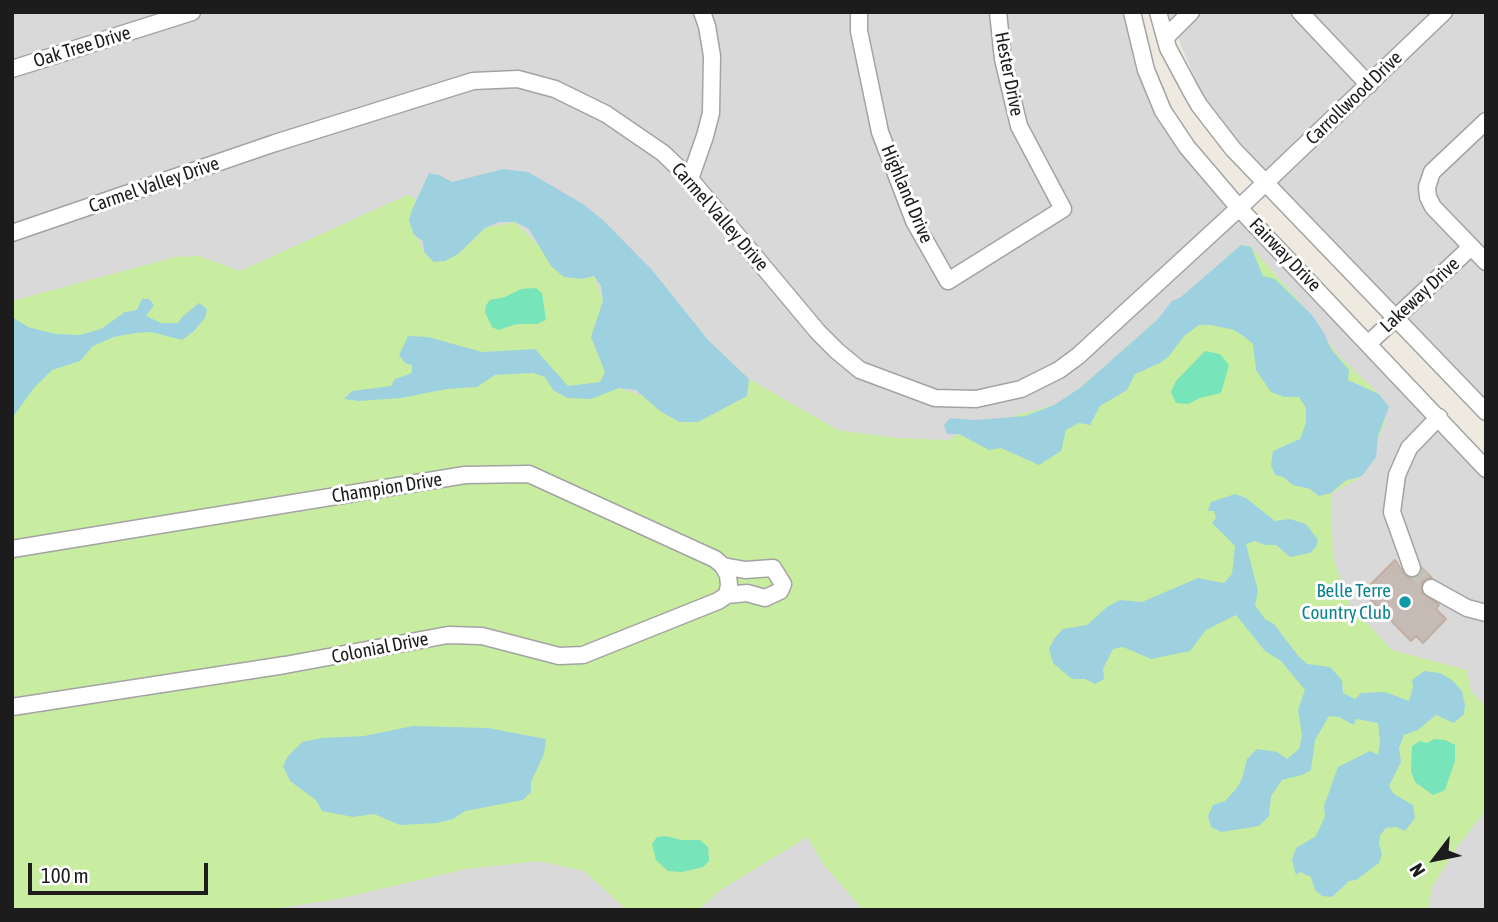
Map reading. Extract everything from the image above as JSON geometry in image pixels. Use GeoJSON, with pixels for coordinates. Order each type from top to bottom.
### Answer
{"type":"FeatureCollection","features":[{"type":"Feature","properties":{"kind":"street","name":"Oak Tree Drive"},"geometry":{"type":"LineString","coordinates":[[12,69],[192,12]]}},
{"type":"Feature","properties":{"kind":"street"},"geometry":{"type":"LineString","coordinates":[[690,179],[711,113],[712,56],[702,12]]}},
{"type":"Feature","properties":{"kind":"street","name":"Highland Drive"},"geometry":{"type":"LineString","coordinates":[[859,12],[859,31],[880,132],[914,221],[948,281],[1063,209]]}},
{"type":"Feature","properties":{"kind":"street","name":"Hester Drive"},"geometry":{"type":"LineString","coordinates":[[998,12],[1003,59],[1019,125],[1063,209]]}},
{"type":"Feature","properties":{"kind":"street","name":"Fairway Drive"},"geometry":{"type":"LineString","coordinates":[[1132,12],[1146,70],[1163,111],[1187,147],[1239,208],[1486,469]]}},
{"type":"Feature","properties":{"kind":"street","name":"Fairway Drive"},"geometry":{"type":"LineString","coordinates":[[1158,12],[1168,48],[1199,105],[1265,183],[1486,412]]}},
{"type":"Feature","properties":{"kind":"street"},"geometry":{"type":"LineString","coordinates":[[1165,37],[1191,12]]}},
{"type":"Feature","properties":{"kind":"street"},"geometry":{"type":"LineString","coordinates":[[1300,12],[1369,85]]}},
{"type":"Feature","properties":{"kind":"street","name":"Carrollwood Drive"},"geometry":{"type":"LineString","coordinates":[[1265,183],[1444,12]]}},
{"type":"Feature","properties":{"kind":"street","name":"Carmel Valley Drive"},"geometry":{"type":"LineString","coordinates":[[12,233],[275,143],[473,81],[517,79],[555,89],[606,114],[663,153],[690,179],[837,351],[860,370],[934,398],[954,400],[976,399],[1021,389],[1059,370],[1078,356],[1265,183]]}},
{"type":"Feature","properties":{"kind":"street"},"geometry":{"type":"LineString","coordinates":[[1486,121],[1432,172],[1427,187],[1433,207],[1486,262]]}},
{"type":"Feature","properties":{"kind":"street","name":"Lakeway Drive"},"geometry":{"type":"LineString","coordinates":[[1369,343],[1471,247]]}},
{"type":"Feature","properties":{"kind":"street"},"geometry":{"type":"LineString","coordinates":[[1412,568],[1392,512],[1397,475],[1409,448],[1439,417]]}},
{"type":"Feature","properties":{"kind":"street","name":"Champion Drive"},"geometry":{"type":"LineString","coordinates":[[12,549],[465,475],[529,474],[715,559],[723,566]]}},
{"type":"Feature","properties":{"kind":"street"},"geometry":{"type":"LineString","coordinates":[[723,566],[745,570],[773,568],[783,584],[780,591],[765,598],[728,590],[728,575],[723,566]]}},
{"type":"Feature","properties":{"kind":"street"},"geometry":{"type":"LineString","coordinates":[[1431,588],[1467,608],[1486,613]]}},
{"type":"Feature","properties":{"kind":"street","name":"Colonial Drive"},"geometry":{"type":"LineString","coordinates":[[12,707],[285,666],[448,635],[482,636],[559,656],[583,654],[718,601],[728,590]]}},
{"type":"Feature","properties":{"kind":"shaded area","name":"Belle Terre Country Club"},"geometry":{"type":"Polygon","coordinates":[[[12,12],[1126,12],[1155,106],[1486,476],[1486,910],[12,910],[12,12]]]}},
{"type":"Feature","properties":{"kind":"shaded area"},"geometry":{"type":"Polygon","coordinates":[[[1167,12],[1486,12],[1486,410],[1260,169],[1205,102],[1167,12]]]}},
{"type":"Feature","properties":{"kind":"green space","name":"Belle Terre Country Club"},"geometry":{"type":"Polygon","coordinates":[[[407,195],[416,199],[410,221],[424,252],[458,254],[485,228],[515,222],[542,249],[564,277],[594,276],[603,301],[591,337],[605,372],[619,388],[715,414],[749,379],[838,430],[896,438],[948,440],[975,420],[1004,419],[1054,405],[1080,388],[1241,245],[1251,247],[1296,298],[1338,355],[1379,394],[1386,420],[1362,476],[1331,494],[1333,558],[1350,605],[1392,650],[1467,670],[1471,691],[1486,707],[1486,810],[1457,847],[1432,887],[1428,910],[863,910],[824,865],[807,837],[722,889],[698,910],[627,910],[584,871],[539,861],[466,869],[338,899],[267,910],[12,910],[12,301],[175,257],[199,256],[240,271],[407,195]]]}},
{"type":"Feature","properties":{"kind":"green space"},"geometry":{"type":"Polygon","coordinates":[[[536,288],[542,293],[546,320],[498,330],[492,327],[485,312],[490,300],[505,297],[521,289],[536,288]]]}},
{"type":"Feature","properties":{"kind":"green space"},"geometry":{"type":"Polygon","coordinates":[[[1205,351],[1220,354],[1229,365],[1221,393],[1188,404],[1176,403],[1171,392],[1176,381],[1205,351]]]}},
{"type":"Feature","properties":{"kind":"green space"},"geometry":{"type":"Polygon","coordinates":[[[1434,739],[1455,745],[1455,761],[1445,790],[1433,795],[1415,782],[1411,771],[1412,746],[1420,741],[1427,743],[1434,739]]]}},
{"type":"Feature","properties":{"kind":"green space"},"geometry":{"type":"Polygon","coordinates":[[[666,836],[681,840],[700,840],[708,847],[709,861],[703,867],[682,872],[668,871],[656,860],[652,844],[657,837],[666,836]]]}},
{"type":"Feature","properties":{"kind":"water"},"geometry":{"type":"Polygon","coordinates":[[[503,169],[528,172],[583,204],[603,220],[652,270],[708,340],[749,379],[747,396],[698,422],[679,422],[660,411],[636,390],[619,388],[591,399],[567,398],[553,390],[545,377],[533,373],[495,375],[477,387],[447,389],[401,398],[359,401],[344,399],[352,391],[391,386],[395,379],[412,373],[412,365],[405,363],[399,355],[408,336],[428,337],[482,352],[535,349],[568,386],[600,382],[605,372],[591,337],[603,301],[601,286],[594,276],[582,279],[564,277],[551,266],[529,229],[515,222],[499,222],[485,228],[458,254],[445,261],[434,262],[424,252],[423,241],[414,235],[409,221],[429,173],[452,182],[503,169]]]}},
{"type":"Feature","properties":{"kind":"water"},"geometry":{"type":"Polygon","coordinates":[[[1241,245],[1251,247],[1263,276],[1275,279],[1312,315],[1331,349],[1349,370],[1348,380],[1379,394],[1389,407],[1378,436],[1376,457],[1362,476],[1345,481],[1331,493],[1319,496],[1310,489],[1293,485],[1283,477],[1275,475],[1271,465],[1273,451],[1300,439],[1306,423],[1306,408],[1299,397],[1284,397],[1271,392],[1256,370],[1253,344],[1245,337],[1234,330],[1211,325],[1199,325],[1185,335],[1160,363],[1135,374],[1127,390],[1100,406],[1090,425],[1079,423],[1066,430],[1061,451],[1039,465],[1001,448],[989,450],[959,434],[947,434],[944,425],[950,418],[975,420],[1025,416],[1054,405],[1080,388],[1157,320],[1172,301],[1181,297],[1241,245]]]}},
{"type":"Feature","properties":{"kind":"water"},"geometry":{"type":"Polygon","coordinates":[[[142,299],[149,299],[154,305],[146,316],[161,323],[178,323],[199,303],[207,309],[205,318],[182,340],[151,332],[135,333],[114,337],[93,346],[80,361],[52,370],[34,388],[12,418],[12,317],[39,330],[80,335],[101,329],[125,312],[137,310],[142,299]]]}},
{"type":"Feature","properties":{"kind":"water"},"geometry":{"type":"Polygon","coordinates":[[[1235,494],[1246,498],[1275,521],[1290,519],[1306,524],[1318,540],[1310,553],[1290,557],[1276,545],[1255,541],[1246,544],[1258,591],[1255,605],[1307,664],[1330,667],[1342,680],[1343,693],[1355,699],[1361,693],[1385,692],[1409,701],[1412,680],[1424,671],[1440,673],[1452,680],[1462,691],[1464,714],[1454,723],[1436,715],[1418,730],[1404,735],[1399,748],[1401,762],[1389,786],[1394,794],[1413,805],[1415,818],[1405,831],[1396,827],[1386,828],[1380,835],[1382,854],[1379,863],[1356,880],[1349,881],[1332,897],[1322,896],[1315,890],[1311,877],[1300,872],[1296,875],[1292,860],[1296,848],[1316,836],[1325,816],[1324,806],[1338,767],[1370,751],[1378,755],[1378,723],[1356,719],[1354,725],[1339,717],[1329,716],[1315,740],[1311,770],[1282,780],[1271,796],[1269,816],[1259,826],[1221,832],[1211,827],[1208,816],[1213,805],[1225,801],[1236,789],[1242,779],[1247,759],[1257,749],[1277,752],[1287,759],[1299,749],[1302,736],[1298,710],[1305,690],[1281,661],[1265,651],[1236,615],[1206,630],[1190,651],[1151,659],[1123,647],[1113,649],[1103,669],[1104,679],[1095,684],[1085,679],[1072,679],[1053,663],[1049,649],[1063,629],[1087,625],[1107,607],[1120,600],[1142,602],[1198,578],[1224,583],[1232,574],[1235,546],[1212,523],[1216,518],[1214,511],[1208,511],[1211,502],[1235,494]]]}},
{"type":"Feature","properties":{"kind":"water"},"geometry":{"type":"Polygon","coordinates":[[[413,726],[488,728],[546,739],[544,754],[531,782],[531,792],[523,800],[465,811],[453,819],[437,823],[400,825],[374,814],[353,817],[322,811],[316,800],[290,781],[283,766],[288,756],[302,742],[364,736],[413,726]]]}},
{"type":"Feature","properties":{"kind":"building","name":"Belle Terre Country Club"},"geometry":{"type":"Polygon","coordinates":[[[1395,560],[1409,578],[1419,575],[1422,568],[1432,578],[1422,582],[1422,593],[1439,605],[1436,609],[1446,619],[1423,643],[1416,636],[1411,641],[1370,599],[1376,593],[1369,586],[1395,560]]]}},
{"type":"Feature","properties":{"kind":"tunnel"},"geometry":{"type":"LineString","coordinates":[[1412,568],[1431,588]]}},
{"type":"Feature","properties":{"kind":"place","name":"Belle Terre Country Club"},"geometry":{"type":"Point","coordinates":[1405,602]}}]}
